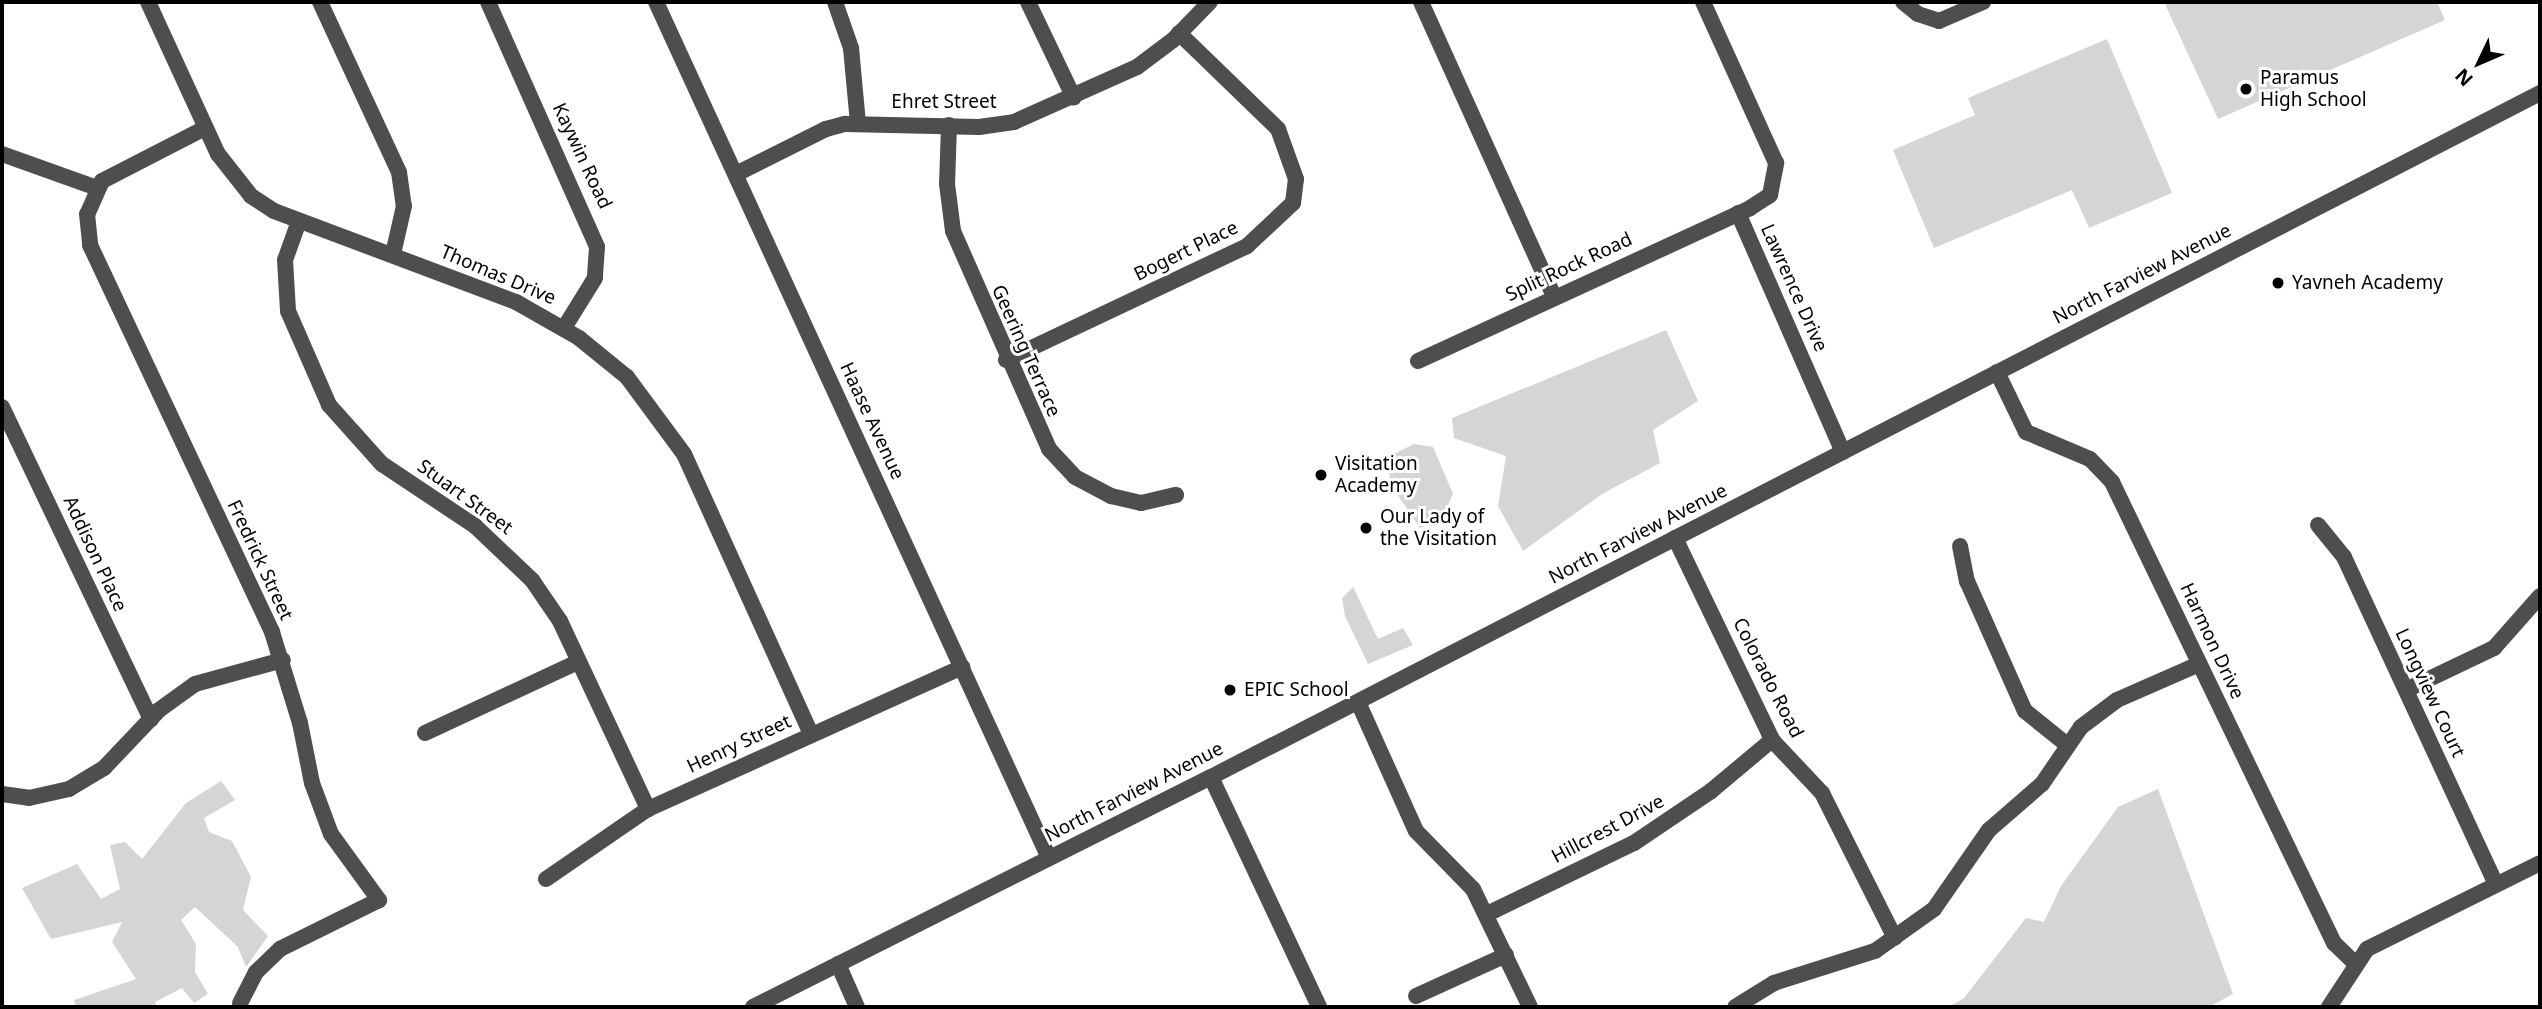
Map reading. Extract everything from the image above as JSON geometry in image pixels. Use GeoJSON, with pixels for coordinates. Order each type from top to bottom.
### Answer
{"type":"FeatureCollection","features":[{"type":"Feature","properties":{"kind":"street","name":"Thomas Drive"},"geometry":{"type":"LineString","coordinates":[[148,2],[205,128],[231,174],[251,196],[299,221],[516,302],[564,328],[627,377],[666,425],[684,454],[811,734]]}},
{"type":"Feature","properties":{"kind":"street"},"geometry":{"type":"LineString","coordinates":[[320,2],[399,172],[404,206],[393,254]]}},
{"type":"Feature","properties":{"kind":"street","name":"Kaywin Road"},"geometry":{"type":"LineString","coordinates":[[488,2],[597,247],[595,278],[564,328]]}},
{"type":"Feature","properties":{"kind":"street","name":"Haase Avenue"},"geometry":{"type":"LineString","coordinates":[[656,2],[1049,858]]}},
{"type":"Feature","properties":{"kind":"street"},"geometry":{"type":"LineString","coordinates":[[835,2],[851,48],[858,123]]}},
{"type":"Feature","properties":{"kind":"street"},"geometry":{"type":"LineString","coordinates":[[1028,2],[1074,98]]}},
{"type":"Feature","properties":{"kind":"street","name":"Ehret Street"},"geometry":{"type":"LineString","coordinates":[[736,174],[826,129],[858,123],[949,125],[1014,122],[1074,98],[1137,67],[1179,33],[1210,2]]}},
{"type":"Feature","properties":{"kind":"street"},"geometry":{"type":"LineString","coordinates":[[1420,2],[1554,297]]}},
{"type":"Feature","properties":{"kind":"street","name":"Lawrence Drive"},"geometry":{"type":"LineString","coordinates":[[1703,2],[1776,163],[1770,195],[1738,213],[1843,452]]}},
{"type":"Feature","properties":{"kind":"street"},"geometry":{"type":"LineString","coordinates":[[1903,2],[1918,15],[1938,21],[1983,2]]}},
{"type":"Feature","properties":{"kind":"street","name":"Bogert Place"},"geometry":{"type":"LineString","coordinates":[[1006,359],[1247,246],[1293,203],[1296,179],[1278,129],[1179,33]]}},
{"type":"Feature","properties":{"kind":"street","name":"North Farview Avenue"},"geometry":{"type":"LineString","coordinates":[[753,1007],[1358,702],[2540,93]]}},
{"type":"Feature","properties":{"kind":"street","name":"Geering Terrace"},"geometry":{"type":"LineString","coordinates":[[949,125],[947,184],[953,231],[1039,434],[1075,477],[1128,500],[1176,495]]}},
{"type":"Feature","properties":{"kind":"street"},"geometry":{"type":"LineString","coordinates":[[2,154],[97,188],[113,172],[205,128]]}},
{"type":"Feature","properties":{"kind":"street","name":"Fredrick Street"},"geometry":{"type":"LineString","coordinates":[[97,188],[88,214],[96,266],[283,660],[319,807],[344,856],[379,900],[280,949],[256,972],[240,1003]]}},
{"type":"Feature","properties":{"kind":"street","name":"Split Rock Road"},"geometry":{"type":"LineString","coordinates":[[1418,361],[1738,213]]}},
{"type":"Feature","properties":{"kind":"street","name":"Stuart Street"},"geometry":{"type":"LineString","coordinates":[[299,221],[285,260],[288,311],[329,405],[383,464],[474,526],[532,580],[560,621],[648,809]]}},
{"type":"Feature","properties":{"kind":"street","name":"Harmon Drive"},"geometry":{"type":"LineString","coordinates":[[1997,372],[2026,432],[2090,459],[2112,482],[2334,943],[2355,963]]}},
{"type":"Feature","properties":{"kind":"street","name":"Addison Place"},"geometry":{"type":"LineString","coordinates":[[2,407],[151,719]]}},
{"type":"Feature","properties":{"kind":"street","name":"Longview Court"},"geometry":{"type":"LineString","coordinates":[[2318,525],[2344,556],[2496,884]]}},
{"type":"Feature","properties":{"kind":"street","name":"Colorado Road"},"geometry":{"type":"LineString","coordinates":[[1675,538],[1772,740],[1822,793],[1895,938]]}},
{"type":"Feature","properties":{"kind":"street"},"geometry":{"type":"LineString","coordinates":[[1960,546],[1968,581],[2025,711],[2066,744]]}},
{"type":"Feature","properties":{"kind":"street"},"geometry":{"type":"LineString","coordinates":[[2406,690],[2494,648],[2540,596]]}},
{"type":"Feature","properties":{"kind":"street"},"geometry":{"type":"LineString","coordinates":[[2,794],[29,799],[69,789],[104,768],[151,719],[195,684],[283,660]]}},
{"type":"Feature","properties":{"kind":"street"},"geometry":{"type":"LineString","coordinates":[[425,733],[578,662]]}},
{"type":"Feature","properties":{"kind":"street"},"geometry":{"type":"LineString","coordinates":[[1735,1007],[1774,984],[1852,960],[1895,938],[1946,897],[1989,830],[2042,784],[2066,744],[2081,727],[2117,700],[2199,664]]}},
{"type":"Feature","properties":{"kind":"street","name":"Henry Street"},"geometry":{"type":"LineString","coordinates":[[546,879],[648,809],[962,667]]}},
{"type":"Feature","properties":{"kind":"street"},"geometry":{"type":"LineString","coordinates":[[1358,702],[1416,831],[1436,856],[1464,878],[1487,914],[1530,1007]]}},
{"type":"Feature","properties":{"kind":"street","name":"Hillcrest Drive"},"geometry":{"type":"LineString","coordinates":[[1487,914],[1634,843],[1711,791],[1772,740]]}},
{"type":"Feature","properties":{"kind":"street"},"geometry":{"type":"LineString","coordinates":[[1211,777],[1319,1007]]}},
{"type":"Feature","properties":{"kind":"street"},"geometry":{"type":"LineString","coordinates":[[2329,1007],[2355,963],[2367,949],[2540,863]]}},
{"type":"Feature","properties":{"kind":"street"},"geometry":{"type":"LineString","coordinates":[[1416,996],[1506,955]]}},
{"type":"Feature","properties":{"kind":"street"},"geometry":{"type":"LineString","coordinates":[[838,964],[857,1007]]}},
{"type":"Feature","properties":{"kind":"shaded area","name":"Paramus High School"},"geometry":{"type":"Polygon","coordinates":[[[2164,2],[2437,2],[2445,20],[2218,119],[2164,2]]]}},
{"type":"Feature","properties":{"kind":"shaded area"},"geometry":{"type":"Polygon","coordinates":[[[2107,39],[2172,193],[2089,228],[2072,190],[1934,248],[1893,150],[1975,115],[1968,98],[2107,39]]]}},
{"type":"Feature","properties":{"kind":"shaded area"},"geometry":{"type":"Polygon","coordinates":[[[1666,330],[1698,401],[1653,430],[1660,463],[1602,494],[1523,551],[1498,506],[1506,456],[1454,438],[1452,418],[1666,330]]]}},
{"type":"Feature","properties":{"kind":"shaded area"},"geometry":{"type":"Polygon","coordinates":[[[1414,444],[1433,447],[1453,494],[1441,520],[1420,528],[1391,485],[1388,466],[1392,455],[1414,444]]]}},
{"type":"Feature","properties":{"kind":"shaded area"},"geometry":{"type":"Polygon","coordinates":[[[1353,587],[1378,639],[1403,628],[1413,645],[1368,664],[1345,616],[1342,598],[1353,587]]]}},
{"type":"Feature","properties":{"kind":"shaded area"},"geometry":{"type":"Polygon","coordinates":[[[221,781],[235,800],[204,818],[209,832],[232,841],[251,877],[243,910],[268,936],[246,967],[238,947],[195,907],[181,920],[196,944],[195,972],[208,994],[194,1003],[182,988],[155,1002],[157,1007],[76,1007],[74,1000],[136,979],[112,942],[122,922],[51,939],[22,888],[77,864],[101,899],[120,889],[110,845],[125,842],[142,859],[186,803],[221,781]]]}},
{"type":"Feature","properties":{"kind":"shaded area"},"geometry":{"type":"Polygon","coordinates":[[[2158,789],[2233,994],[2209,1007],[1948,1007],[1964,998],[2026,918],[2044,922],[2061,886],[2118,807],[2158,789]]]}},
{"type":"Feature","properties":{"kind":"place","name":"Paramus High School"},"geometry":{"type":"Point","coordinates":[2246,89]}},
{"type":"Feature","properties":{"kind":"place","name":"Yavneh Academy"},"geometry":{"type":"Point","coordinates":[2278,283]}},
{"type":"Feature","properties":{"kind":"place","name":"Visitation Academy"},"geometry":{"type":"Point","coordinates":[1321,475]}},
{"type":"Feature","properties":{"kind":"place","name":"Our Lady of the Visitation"},"geometry":{"type":"Point","coordinates":[1366,528]}},
{"type":"Feature","properties":{"kind":"place","name":"EPIC School"},"geometry":{"type":"Point","coordinates":[1230,690]}}]}
